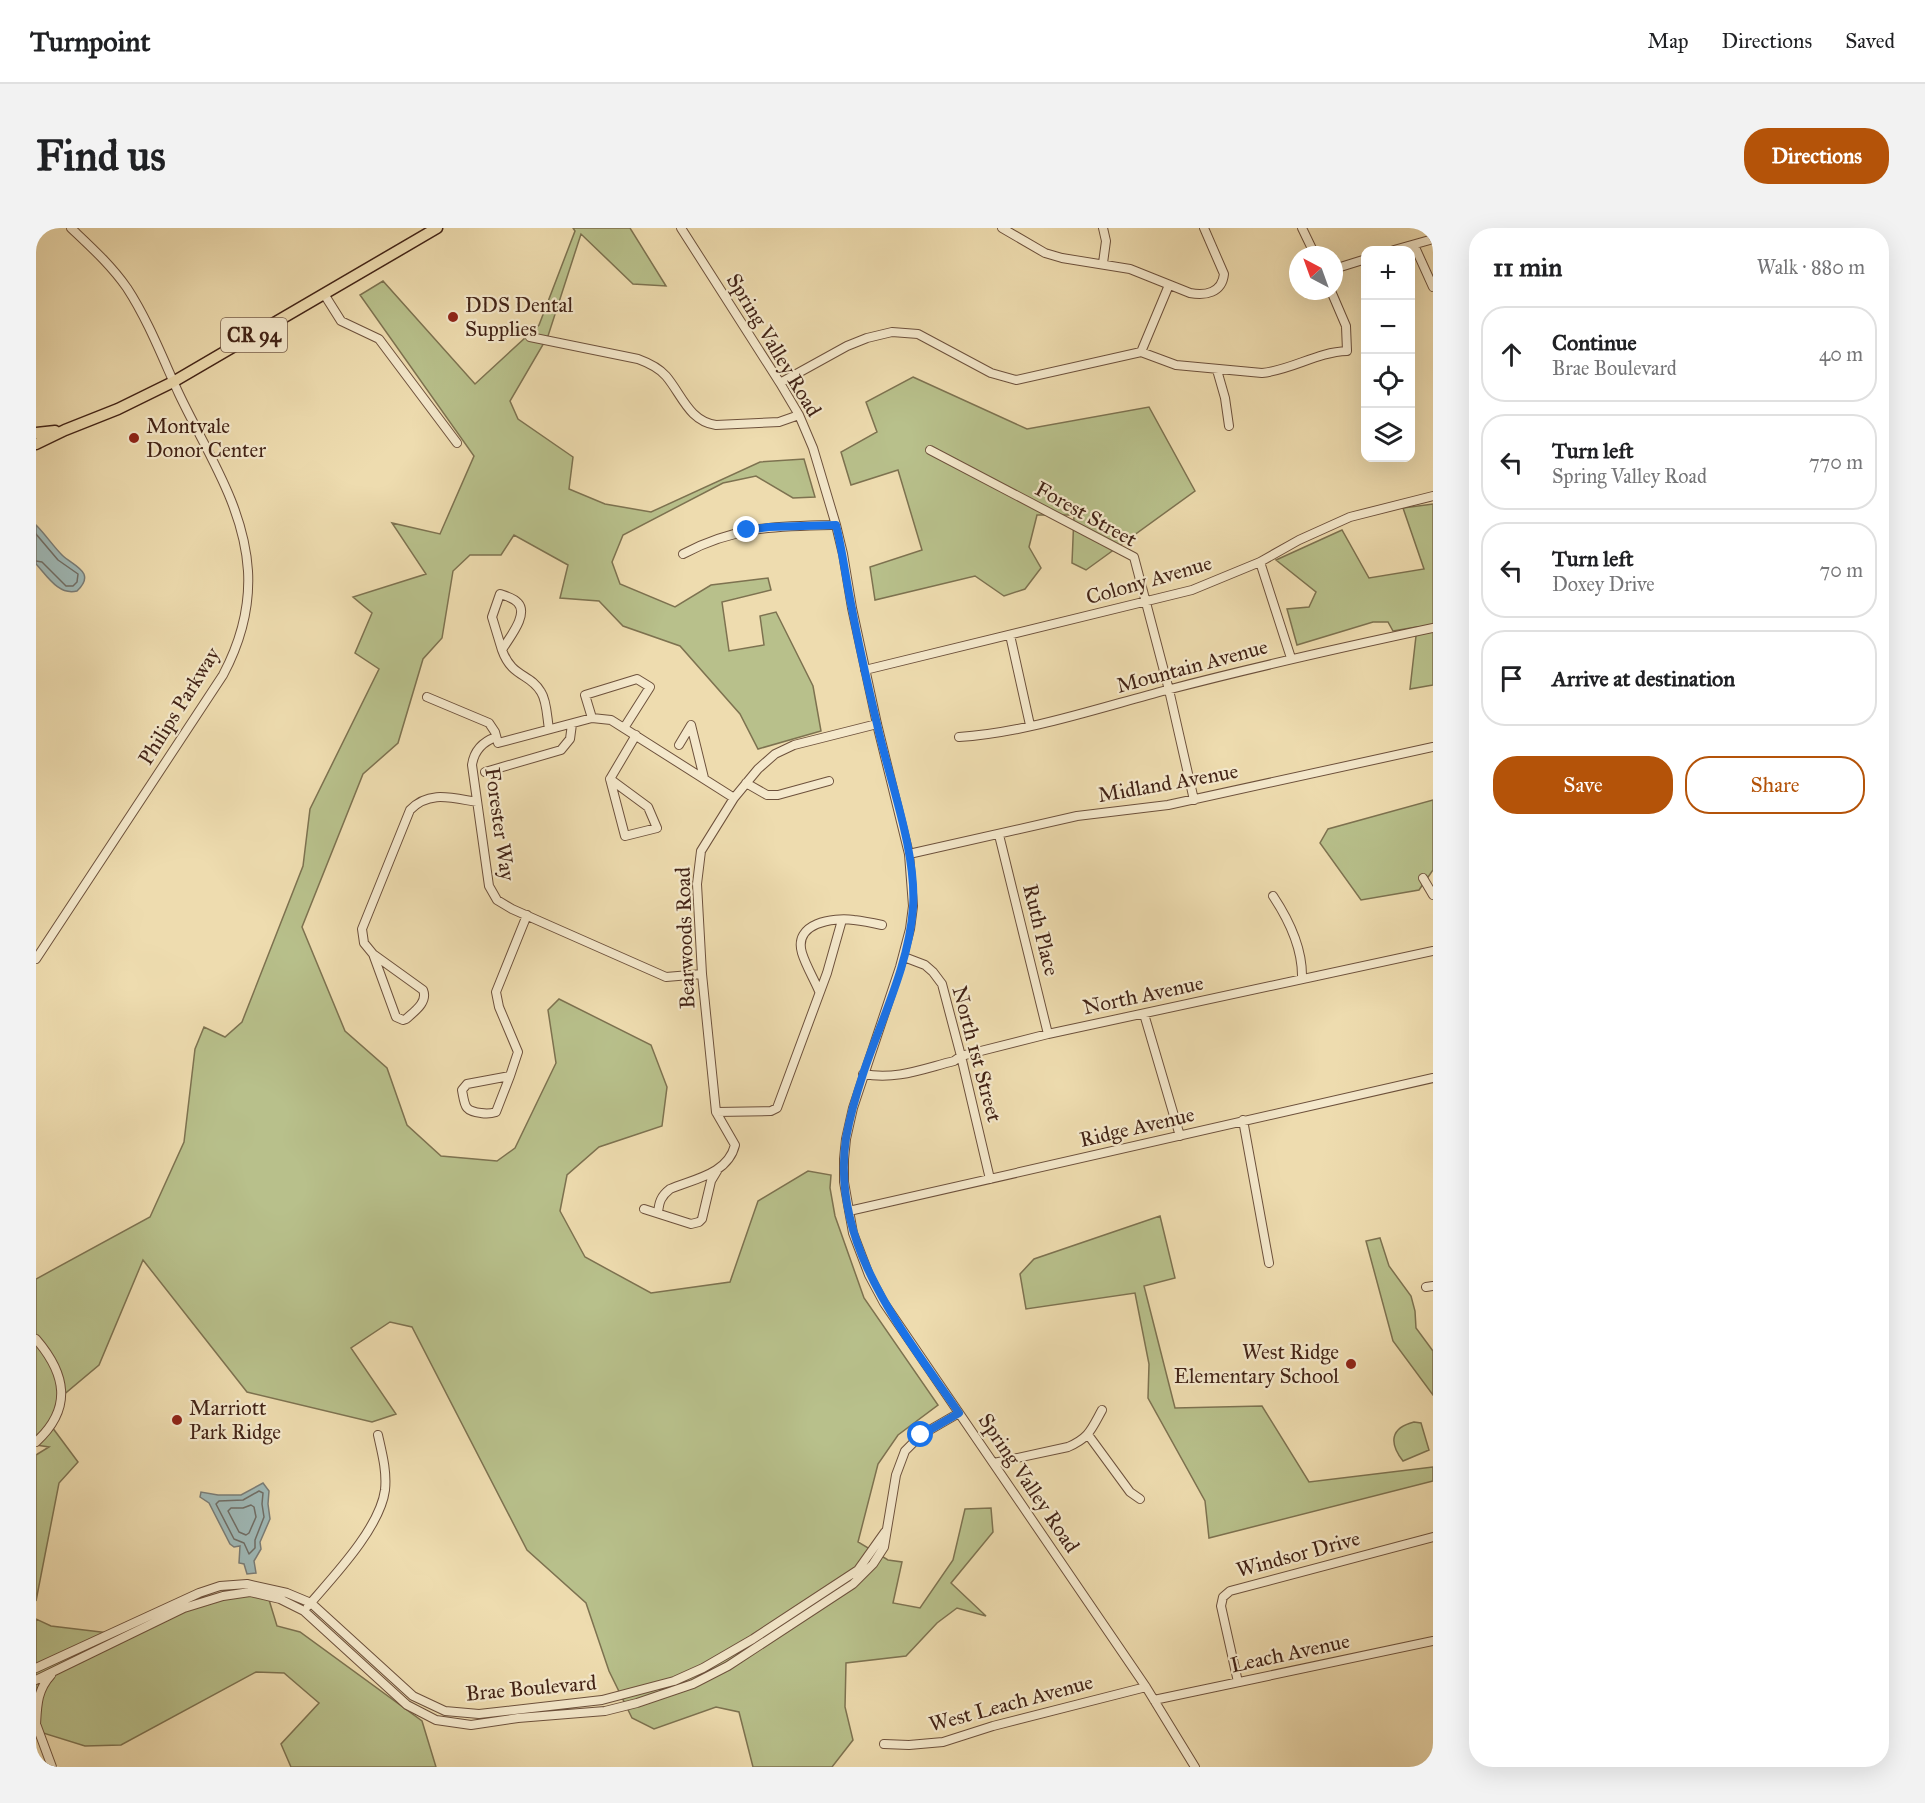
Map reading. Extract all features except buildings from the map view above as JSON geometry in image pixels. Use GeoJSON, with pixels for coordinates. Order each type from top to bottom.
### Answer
{"type":"FeatureCollection","features":[{"type":"Feature","properties":{"kind":"main road","name":"CR 94"},"geometry":{"type":"LineString","coordinates":[[36,444],[118,409],[173,382],[436,228]]}},
{"type":"Feature","properties":{"kind":"main road","name":"CR 94"},"geometry":{"type":"LineString","coordinates":[[36,433],[65,430]]}},
{"type":"Feature","properties":{"kind":"street","name":"Philips Parkway"},"geometry":{"type":"LineString","coordinates":[[36,959],[217,686],[232,658],[243,623],[248,596],[248,572],[239,522],[221,478],[128,290],[102,258],[72,228]]}},
{"type":"Feature","properties":{"kind":"street","name":"Spring Valley Road"},"geometry":{"type":"LineString","coordinates":[[681,228],[780,383],[799,415],[813,448],[836,525],[865,670],[909,854],[913,906],[904,957],[863,1074],[846,1139],[844,1182],[853,1233],[884,1303],[1146,1687],[1196,1767]]}},
{"type":"Feature","properties":{"kind":"street"},"geometry":{"type":"LineString","coordinates":[[1002,228],[1045,253],[1136,271],[1190,293],[1200,294],[1215,290],[1222,283],[1224,274],[1204,228]]}},
{"type":"Feature","properties":{"kind":"street"},"geometry":{"type":"LineString","coordinates":[[1103,228],[1106,241],[1103,263]]}},
{"type":"Feature","properties":{"kind":"street"},"geometry":{"type":"LineString","coordinates":[[1302,228],[1311,246]]}},
{"type":"Feature","properties":{"kind":"street"},"geometry":{"type":"LineString","coordinates":[[1410,246],[1433,239]]}},
{"type":"Feature","properties":{"kind":"street"},"geometry":{"type":"LineString","coordinates":[[1414,245],[1433,287]]}},
{"type":"Feature","properties":{"kind":"street"},"geometry":{"type":"LineString","coordinates":[[1343,266],[1361,260]]}},
{"type":"Feature","properties":{"kind":"street"},"geometry":{"type":"LineString","coordinates":[[1141,352],[1169,285]]}},
{"type":"Feature","properties":{"kind":"street"},"geometry":{"type":"LineString","coordinates":[[324,294],[341,321],[379,339],[457,443]]}},
{"type":"Feature","properties":{"kind":"street"},"geometry":{"type":"LineString","coordinates":[[780,383],[847,346],[892,332],[918,334],[991,373],[1016,381],[1141,352],[1176,365],[1262,374],[1330,351],[1347,351],[1346,326],[1335,300]]}},
{"type":"Feature","properties":{"kind":"street"},"geometry":{"type":"LineString","coordinates":[[530,337],[638,358],[648,362],[665,375],[690,411],[707,423],[716,425],[779,422],[799,415]]}},
{"type":"Feature","properties":{"kind":"street"},"geometry":{"type":"LineString","coordinates":[[1217,370],[1225,398],[1228,426]]}},
{"type":"Feature","properties":{"kind":"street","name":"Forest Street"},"geometry":{"type":"LineString","coordinates":[[930,450],[1134,557],[1194,800]]}},
{"type":"Feature","properties":{"kind":"street","name":"Colony Avenue"},"geometry":{"type":"LineString","coordinates":[[865,670],[1192,590],[1260,562],[1350,517],[1433,496]]}},
{"type":"Feature","properties":{"kind":"street"},"geometry":{"type":"LineString","coordinates":[[683,554],[710,540],[747,530],[836,525]]}},
{"type":"Feature","properties":{"kind":"street"},"geometry":{"type":"LineString","coordinates":[[1260,562],[1291,658]]}},
{"type":"Feature","properties":{"kind":"street"},"geometry":{"type":"LineString","coordinates":[[502,650],[521,617],[521,609],[515,600],[500,594],[492,617],[502,650],[514,671],[540,690],[549,729]]}},
{"type":"Feature","properties":{"kind":"street","name":"Mountain Avenue"},"geometry":{"type":"LineString","coordinates":[[959,737],[1030,725],[1291,658],[1433,628]]}},
{"type":"Feature","properties":{"kind":"street"},"geometry":{"type":"LineString","coordinates":[[1010,635],[1030,725]]}},
{"type":"Feature","properties":{"kind":"street"},"geometry":{"type":"LineString","coordinates":[[624,728],[650,687],[637,679],[585,695],[592,718],[611,720],[734,798]]}},
{"type":"Feature","properties":{"kind":"street"},"geometry":{"type":"LineString","coordinates":[[426,697],[489,723],[496,737]]}},
{"type":"Feature","properties":{"kind":"street","name":"Forester Way"},"geometry":{"type":"LineString","coordinates":[[592,718],[498,743],[496,737],[482,744],[473,758],[472,773],[492,893],[504,906],[666,977],[702,974]]}},
{"type":"Feature","properties":{"kind":"street"},"geometry":{"type":"LineString","coordinates":[[485,772],[561,750],[570,739],[572,724]]}},
{"type":"Feature","properties":{"kind":"street","name":"Bearwoods Road"},"geometry":{"type":"LineString","coordinates":[[644,1209],[691,1224],[699,1222],[702,1219],[711,1181],[718,1169],[729,1159],[735,1145],[716,1112],[702,974],[697,884],[701,851],[734,798],[775,754],[794,745],[877,724]]}},
{"type":"Feature","properties":{"kind":"street"},"geometry":{"type":"LineString","coordinates":[[679,745],[691,725],[704,778]]}},
{"type":"Feature","properties":{"kind":"street"},"geometry":{"type":"LineString","coordinates":[[610,779],[648,807],[657,828],[625,836],[610,779],[636,735]]}},
{"type":"Feature","properties":{"kind":"street","name":"Midland Avenue"},"geometry":{"type":"LineString","coordinates":[[909,854],[1077,816],[1141,810],[1194,800],[1433,747]]}},
{"type":"Feature","properties":{"kind":"street"},"geometry":{"type":"LineString","coordinates":[[746,783],[767,795],[778,795],[830,781]]}},
{"type":"Feature","properties":{"kind":"street"},"geometry":{"type":"LineString","coordinates":[[373,954],[396,1017],[406,1019],[423,1002],[425,994],[423,990],[373,954],[364,943],[363,928],[410,810],[416,804],[431,797],[440,796],[477,802]]}},
{"type":"Feature","properties":{"kind":"street","name":"Ruth Place"},"geometry":{"type":"LineString","coordinates":[[999,835],[1048,1034]]}},
{"type":"Feature","properties":{"kind":"street"},"geometry":{"type":"LineString","coordinates":[[1423,878],[1433,895]]}},
{"type":"Feature","properties":{"kind":"street"},"geometry":{"type":"LineString","coordinates":[[1273,896],[1290,924],[1301,964],[1302,979]]}},
{"type":"Feature","properties":{"kind":"street"},"geometry":{"type":"LineString","coordinates":[[510,1076],[467,1084],[462,1090],[468,1110],[490,1114],[496,1112],[510,1076],[518,1052],[499,1007],[496,992],[527,915]]}},
{"type":"Feature","properties":{"kind":"street"},"geometry":{"type":"LineString","coordinates":[[819,991],[801,951],[803,934],[814,925],[842,920],[852,919],[882,925]]}},
{"type":"Feature","properties":{"kind":"street"},"geometry":{"type":"LineString","coordinates":[[716,1112],[771,1111],[777,1108],[836,946],[842,920]]}},
{"type":"Feature","properties":{"kind":"street","name":"North Avenue"},"geometry":{"type":"LineString","coordinates":[[863,1074],[895,1077],[954,1061],[961,1056],[1048,1034],[1433,951]]}},
{"type":"Feature","properties":{"kind":"street","name":"North 1st Street"},"geometry":{"type":"LineString","coordinates":[[904,957],[924,965],[942,984],[990,1179]]}},
{"type":"Feature","properties":{"kind":"street"},"geometry":{"type":"LineString","coordinates":[[1144,1014],[1179,1136]]}},
{"type":"Feature","properties":{"kind":"street","name":"Ridge Avenue"},"geometry":{"type":"LineString","coordinates":[[849,1211],[1433,1078]]}},
{"type":"Feature","properties":{"kind":"street"},"geometry":{"type":"LineString","coordinates":[[1243,1120],[1269,1263]]}},
{"type":"Feature","properties":{"kind":"street"},"geometry":{"type":"LineString","coordinates":[[658,1213],[660,1199],[670,1189],[718,1169]]}},
{"type":"Feature","properties":{"kind":"street"},"geometry":{"type":"LineString","coordinates":[[36,1339],[53,1362],[58,1373],[62,1394],[56,1417],[36,1442]]}},
{"type":"Feature","properties":{"kind":"street"},"geometry":{"type":"LineString","coordinates":[[994,1463],[1068,1447],[1089,1436],[1102,1410]]}},
{"type":"Feature","properties":{"kind":"street","name":"Brae Boulevard"},"geometry":{"type":"LineString","coordinates":[[36,1668],[181,1605],[250,1592],[280,1599],[304,1611],[407,1705],[436,1720],[471,1725],[518,1718],[605,1711],[637,1703],[693,1684],[748,1653],[853,1584],[873,1564],[884,1547],[896,1475],[905,1451],[921,1435],[959,1413]]}},
{"type":"Feature","properties":{"kind":"street"},"geometry":{"type":"LineString","coordinates":[[304,1611],[370,1528],[379,1511],[386,1478],[383,1452],[378,1435]]}},
{"type":"Feature","properties":{"kind":"street"},"geometry":{"type":"LineString","coordinates":[[1089,1436],[1130,1492],[1140,1499]]}},
{"type":"Feature","properties":{"kind":"street","name":"Brae Boulevard"},"geometry":{"type":"LineString","coordinates":[[36,1680],[220,1586],[247,1584],[287,1593],[311,1603],[413,1696],[445,1711],[480,1714],[602,1701],[674,1681],[732,1652],[858,1570],[889,1527]]}},
{"type":"Feature","properties":{"kind":"street","name":"Windsor Drive"},"geometry":{"type":"LineString","coordinates":[[1238,1682],[1221,1606],[1223,1596],[1230,1591],[1433,1537]]}},
{"type":"Feature","properties":{"kind":"street","name":"Leach Avenue"},"geometry":{"type":"LineString","coordinates":[[1154,1700],[1433,1641]]}},
{"type":"Feature","properties":{"kind":"street"},"geometry":{"type":"LineString","coordinates":[[52,1767],[36,1725],[39,1693],[43,1683],[55,1671]]}},
{"type":"Feature","properties":{"kind":"street","name":"West Leach Avenue"},"geometry":{"type":"LineString","coordinates":[[884,1744],[909,1745],[943,1742],[993,1725],[1146,1687]]}},
{"type":"Feature","properties":{"kind":"green space"},"geometry":{"type":"Polygon","coordinates":[[[573,228],[630,228],[666,286],[633,284],[581,234],[548,336],[510,401],[518,419],[573,457],[569,489],[605,504],[651,512],[760,462],[804,459],[815,497],[793,498],[756,476],[723,483],[623,535],[612,562],[620,584],[675,607],[711,585],[768,578],[771,590],[722,602],[729,651],[764,645],[760,616],[776,612],[813,686],[821,731],[758,749],[740,714],[680,646],[623,626],[599,601],[560,598],[568,565],[514,535],[501,555],[470,555],[453,571],[442,638],[423,659],[398,743],[363,774],[302,927],[345,1031],[387,1068],[407,1125],[441,1156],[497,1161],[515,1148],[556,1063],[548,1010],[559,999],[651,1045],[667,1087],[662,1126],[599,1147],[567,1175],[560,1211],[585,1257],[651,1293],[730,1282],[758,1201],[808,1171],[831,1175],[830,1188],[835,1216],[864,1298],[938,1405],[898,1435],[878,1464],[858,1542],[888,1560],[902,1562],[893,1603],[920,1608],[953,1560],[965,1509],[991,1508],[993,1532],[951,1583],[986,1616],[957,1608],[937,1623],[906,1656],[846,1663],[845,1707],[853,1740],[832,1767],[753,1767],[739,1712],[716,1707],[654,1729],[632,1718],[609,1671],[586,1603],[527,1550],[412,1327],[390,1322],[351,1348],[396,1414],[372,1422],[247,1392],[143,1260],[99,1365],[61,1397],[52,1427],[78,1462],[59,1483],[36,1601],[36,1455],[49,1447],[36,1445],[36,1279],[150,1217],[184,1142],[195,1049],[204,1027],[225,1037],[242,1022],[303,866],[310,809],[379,669],[355,653],[372,613],[353,597],[426,574],[392,523],[440,534],[474,456],[360,295],[383,281],[475,384],[539,325],[575,231],[573,228]]]}},
{"type":"Feature","properties":{"kind":"green space"},"geometry":{"type":"Polygon","coordinates":[[[913,377],[1027,429],[1149,407],[1195,491],[1086,570],[1072,563],[1074,515],[1037,515],[1029,547],[1041,568],[1025,589],[1004,596],[975,576],[875,600],[870,567],[922,550],[898,470],[851,485],[841,452],[877,432],[866,402],[913,377]]]}},
{"type":"Feature","properties":{"kind":"green space"},"geometry":{"type":"Polygon","coordinates":[[[1433,504],[1433,685],[1410,689],[1417,627],[1393,631],[1388,622],[1373,622],[1297,645],[1287,609],[1309,607],[1316,592],[1276,560],[1342,530],[1369,578],[1424,569],[1403,508],[1433,504]]]}},
{"type":"Feature","properties":{"kind":"green space"},"geometry":{"type":"Polygon","coordinates":[[[1433,800],[1433,870],[1419,890],[1361,900],[1320,843],[1328,829],[1433,800]]]}},
{"type":"Feature","properties":{"kind":"green space"},"geometry":{"type":"Polygon","coordinates":[[[1160,1216],[1175,1278],[1144,1286],[1175,1408],[1262,1406],[1309,1482],[1433,1467],[1433,1481],[1209,1538],[1205,1501],[1148,1398],[1149,1364],[1135,1293],[1026,1309],[1020,1274],[1034,1259],[1160,1216]]]}},
{"type":"Feature","properties":{"kind":"green space"},"geometry":{"type":"Polygon","coordinates":[[[1380,1238],[1389,1266],[1411,1296],[1416,1328],[1433,1351],[1433,1395],[1393,1341],[1366,1241],[1380,1238]]]}},
{"type":"Feature","properties":{"kind":"green space"},"geometry":{"type":"Polygon","coordinates":[[[1414,1422],[1421,1423],[1429,1450],[1403,1461],[1395,1448],[1394,1437],[1400,1428],[1414,1422]]]}},
{"type":"Feature","properties":{"kind":"green space"},"geometry":{"type":"Polygon","coordinates":[[[266,1590],[277,1626],[300,1632],[422,1721],[436,1767],[291,1767],[281,1744],[319,1703],[284,1673],[256,1672],[121,1745],[85,1746],[43,1733],[36,1715],[36,1619],[51,1626],[126,1635],[229,1591],[266,1590]]]}},
{"type":"Feature","properties":{"kind":"water"},"geometry":{"type":"Polygon","coordinates":[[[36,525],[62,555],[84,574],[83,584],[77,591],[65,591],[59,588],[36,564],[36,525]]]}},
{"type":"Feature","properties":{"kind":"water"},"geometry":{"type":"Polygon","coordinates":[[[263,1483],[269,1491],[270,1519],[260,1542],[261,1549],[254,1561],[256,1573],[247,1574],[244,1564],[239,1563],[240,1546],[234,1547],[230,1544],[209,1503],[200,1497],[201,1492],[241,1495],[263,1483]]]}},
{"type":"Feature","properties":{"kind":"place","name":"DDS Dental Supplies"},"geometry":{"type":"Point","coordinates":[453,317]}},
{"type":"Feature","properties":{"kind":"place","name":"Montvale Donor Center"},"geometry":{"type":"Point","coordinates":[134,438]}},
{"type":"Feature","properties":{"kind":"place","name":"West Ridge Elementary School"},"geometry":{"type":"Point","coordinates":[1351,1364]}},
{"type":"Feature","properties":{"kind":"place","name":"Marriott Park Ridge"},"geometry":{"type":"Point","coordinates":[177,1420]}},
{"type":"Feature","properties":{"kind":"route"},"geometry":{"type":"LineString","coordinates":[[747,530],[836,525],[877,724],[909,854],[913,906],[910,929],[904,957],[863,1074],[849,1123],[844,1159],[844,1182],[853,1233],[869,1275],[884,1303],[959,1413],[921,1435]]}}]}
